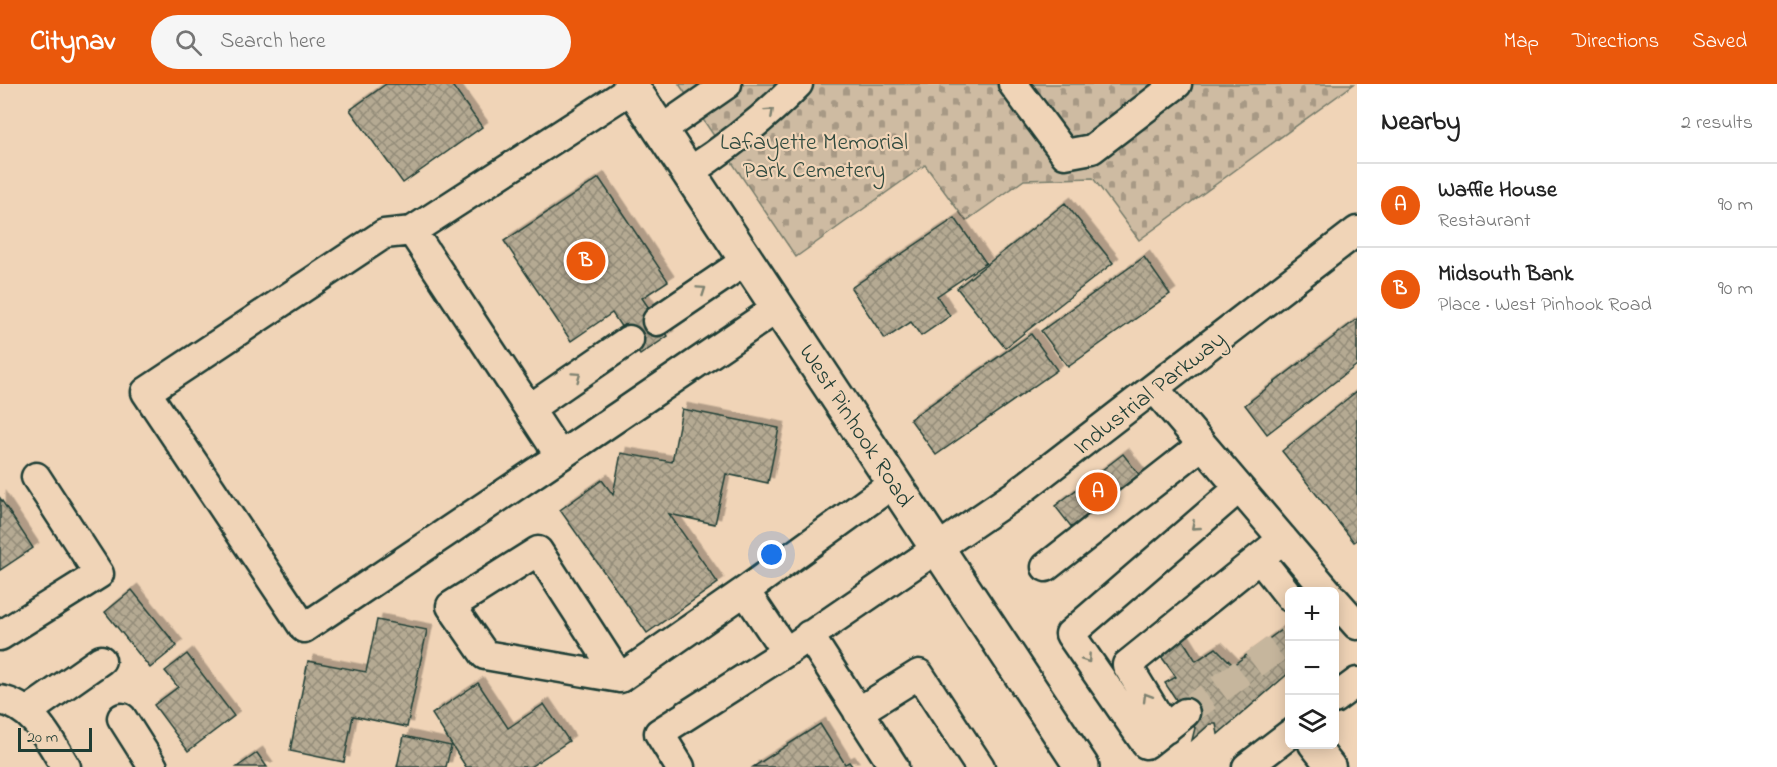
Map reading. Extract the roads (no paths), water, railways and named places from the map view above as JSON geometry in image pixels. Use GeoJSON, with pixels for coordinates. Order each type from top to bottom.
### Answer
{"type":"FeatureCollection","features":[{"type":"Feature","properties":{"kind":"main road","name":"West Pinhook Road"},"geometry":{"type":"LineString","coordinates":[[632,86],[1082,767]]}},
{"type":"Feature","properties":{"kind":"street"},"geometry":{"type":"LineString","coordinates":[[661,130],[727,84]]}},
{"type":"Feature","properties":{"kind":"street"},"geometry":{"type":"LineString","coordinates":[[690,172],[732,144],[772,111],[798,84]]}},
{"type":"Feature","properties":{"kind":"street"},"geometry":{"type":"LineString","coordinates":[[1012,84],[1065,154],[1092,149],[1177,84]]}},
{"type":"Feature","properties":{"kind":"street"},"geometry":{"type":"LineString","coordinates":[[632,86],[412,231],[384,234],[146,393],[304,628],[779,307]]}},
{"type":"Feature","properties":{"kind":"street"},"geometry":{"type":"LineString","coordinates":[[412,231],[560,456]]}},
{"type":"Feature","properties":{"kind":"street","name":"Industrial Parkway"},"geometry":{"type":"LineString","coordinates":[[680,767],[658,733],[786,652],[1015,495],[1357,231]]}},
{"type":"Feature","properties":{"kind":"street"},"geometry":{"type":"LineString","coordinates":[[657,321],[747,260]]}},
{"type":"Feature","properties":{"kind":"street"},"geometry":{"type":"LineString","coordinates":[[529,409],[629,340]]}},
{"type":"Feature","properties":{"kind":"street"},"geometry":{"type":"LineString","coordinates":[[1154,388],[1324,587]]}},
{"type":"Feature","properties":{"kind":"street"},"geometry":{"type":"LineString","coordinates":[[1046,567],[1202,445]]}},
{"type":"Feature","properties":{"kind":"street"},"geometry":{"type":"LineString","coordinates":[[0,636],[99,574],[36,477]]}},
{"type":"Feature","properties":{"kind":"street"},"geometry":{"type":"LineString","coordinates":[[620,678],[538,551],[451,606],[485,655],[620,678],[895,482]]}},
{"type":"Feature","properties":{"kind":"street"},"geometry":{"type":"LineString","coordinates":[[1239,488],[1070,634],[1146,744],[1176,721],[1127,665],[1283,539]]}},
{"type":"Feature","properties":{"kind":"street"},"geometry":{"type":"LineString","coordinates":[[1260,559],[1285,591]]}},
{"type":"Feature","properties":{"kind":"street"},"geometry":{"type":"LineString","coordinates":[[745,591],[786,652]]}},
{"type":"Feature","properties":{"kind":"street"},"geometry":{"type":"LineString","coordinates":[[1339,605],[1357,625]]}},
{"type":"Feature","properties":{"kind":"street"},"geometry":{"type":"LineString","coordinates":[[809,635],[894,767]]}},
{"type":"Feature","properties":{"kind":"street"},"geometry":{"type":"LineString","coordinates":[[10,704],[101,660]]}},
{"type":"Feature","properties":{"kind":"street"},"geometry":{"type":"LineString","coordinates":[[858,712],[919,674],[981,767]]}},
{"type":"Feature","properties":{"kind":"street"},"geometry":{"type":"LineString","coordinates":[[1339,696],[1357,682]]}},
{"type":"Feature","properties":{"kind":"street"},"geometry":{"type":"LineString","coordinates":[[10,704],[35,718],[66,767]]}},
{"type":"Feature","properties":{"kind":"street"},"geometry":{"type":"LineString","coordinates":[[122,718],[153,767]]}},
{"type":"Feature","properties":{"kind":"street"},"geometry":{"type":"LineString","coordinates":[[1247,767],[1285,738]]}},
{"type":"Feature","properties":{"kind":"street"},"geometry":{"type":"LineString","coordinates":[[1317,749],[1331,767]]}},
{"type":"Feature","properties":{"kind":"tunnel"},"geometry":{"type":"LineString","coordinates":[[1185,713],[1287,641]]}},
{"type":"Feature","properties":{"kind":"place","name":"Midsouth Bank"},"geometry":{"type":"Point","coordinates":[586,261]}},
{"type":"Feature","properties":{"kind":"place","name":"Waffle House"},"geometry":{"type":"Point","coordinates":[1098,492]}},
{"type":"Feature","properties":{"kind":"park label","name":"Lafayette Memorial Park Cemetery"},"geometry":{"type":"Point","coordinates":[814,155]}}]}
